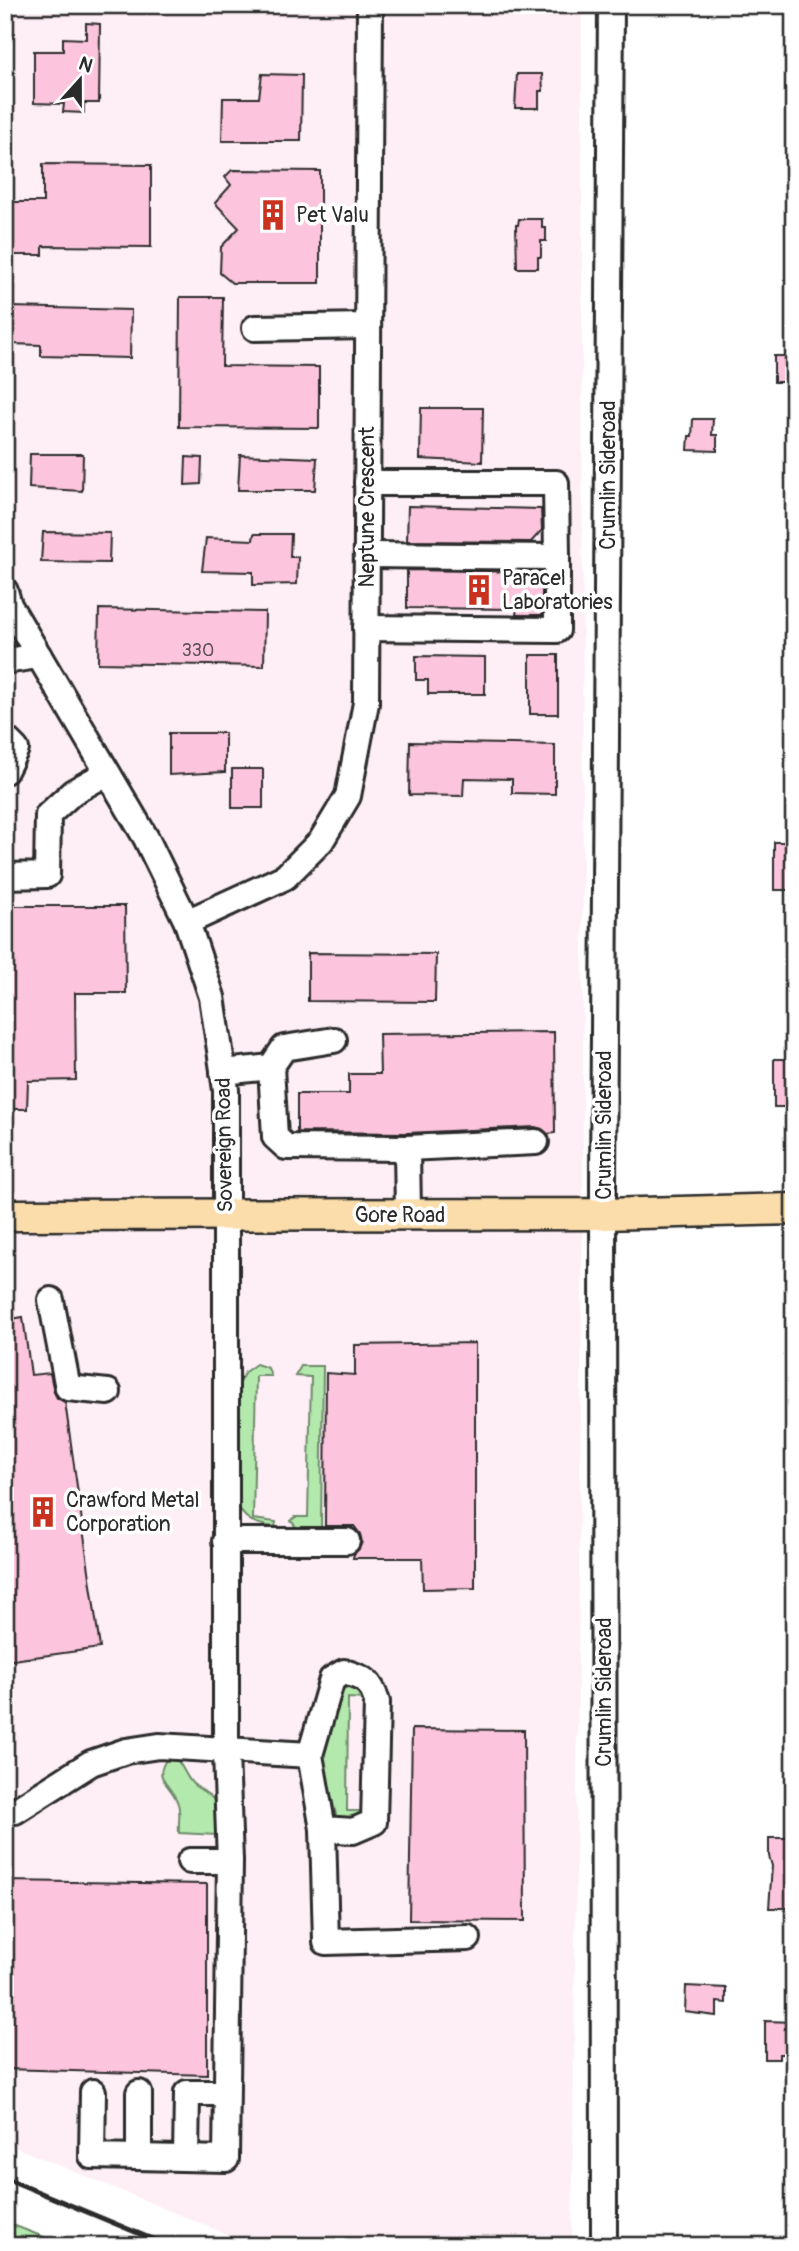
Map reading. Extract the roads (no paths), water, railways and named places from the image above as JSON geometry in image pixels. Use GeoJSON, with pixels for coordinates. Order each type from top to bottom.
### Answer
{"type":"FeatureCollection","features":[{"type":"Feature","properties":{"kind":"main road","name":"Gore Road"},"geometry":{"type":"LineString","coordinates":[[5,1215],[604,1214],[794,1209]]}},
{"type":"Feature","properties":{"kind":"street","name":"Neptune Crescent"},"geometry":{"type":"LineString","coordinates":[[187,922],[285,877],[321,841],[348,796],[366,703],[370,5]]}},
{"type":"Feature","properties":{"kind":"street","name":"Crumlin Sideroad"},"geometry":{"type":"LineString","coordinates":[[604,2246],[604,1214],[611,5]]}},
{"type":"Feature","properties":{"kind":"street"},"geometry":{"type":"LineString","coordinates":[[255,328],[368,326]]}},
{"type":"Feature","properties":{"kind":"street"},"geometry":{"type":"LineString","coordinates":[[366,628],[556,630],[557,557],[556,483],[367,483]]}},
{"type":"Feature","properties":{"kind":"street"},"geometry":{"type":"LineString","coordinates":[[367,555],[557,557]]}},
{"type":"Feature","properties":{"kind":"street","name":"Sovereign Road"},"geometry":{"type":"LineString","coordinates":[[5,592],[9,605],[38,656],[146,838],[187,922],[212,997],[226,1090],[226,1752],[230,1861],[226,2159],[186,2158]]}},
{"type":"Feature","properties":{"kind":"street"},"geometry":{"type":"LineString","coordinates":[[5,661],[38,656]]}},
{"type":"Feature","properties":{"kind":"street"},"geometry":{"type":"LineString","coordinates":[[5,738],[16,749],[5,771]]}},
{"type":"Feature","properties":{"kind":"street"},"geometry":{"type":"LineString","coordinates":[[5,876],[47,875],[48,816],[73,792],[107,773]]}},
{"type":"Feature","properties":{"kind":"street"},"geometry":{"type":"LineString","coordinates":[[334,1040],[284,1048],[271,1067],[275,1137],[286,1147],[407,1147],[536,1142]]}},
{"type":"Feature","properties":{"kind":"street"},"geometry":{"type":"LineString","coordinates":[[223,1072],[271,1067]]}},
{"type":"Feature","properties":{"kind":"street"},"geometry":{"type":"LineString","coordinates":[[407,1147],[408,1214]]}},
{"type":"Feature","properties":{"kind":"street"},"geometry":{"type":"LineString","coordinates":[[51,1300],[68,1388],[108,1392]]}},
{"type":"Feature","properties":{"kind":"street"},"geometry":{"type":"LineString","coordinates":[[225,1541],[347,1541]]}},
{"type":"Feature","properties":{"kind":"street"},"geometry":{"type":"LineString","coordinates":[[323,1829],[352,1831],[374,1822],[377,1702],[373,1687],[362,1676],[344,1671],[332,1679],[310,1755],[323,1829],[326,1942],[468,1938]]}},
{"type":"Feature","properties":{"kind":"street"},"geometry":{"type":"LineString","coordinates":[[15,1811],[91,1763],[125,1751],[159,1746],[310,1755]]}},
{"type":"Feature","properties":{"kind":"street"},"geometry":{"type":"LineString","coordinates":[[190,1861],[230,1861]]}},
{"type":"Feature","properties":{"kind":"street"},"geometry":{"type":"LineString","coordinates":[[93,2092],[92,2156],[186,2158],[187,2093],[226,2093]]}},
{"type":"Feature","properties":{"kind":"street"},"geometry":{"type":"LineString","coordinates":[[139,2093],[139,2157]]}},
{"type":"Feature","properties":{"kind":"railway"},"geometry":{"type":"LineString","coordinates":[[5,2178],[169,2246]]}},
{"type":"Feature","properties":{"kind":"place","name":"Pet Valu"},"geometry":{"type":"Point","coordinates":[273,215]}},
{"type":"Feature","properties":{"kind":"place","name":"Paracel Laboratories"},"geometry":{"type":"Point","coordinates":[479,590]}},
{"type":"Feature","properties":{"kind":"place","name":"Crawford Metal Corporation"},"geometry":{"type":"Point","coordinates":[43,1512]}}]}
